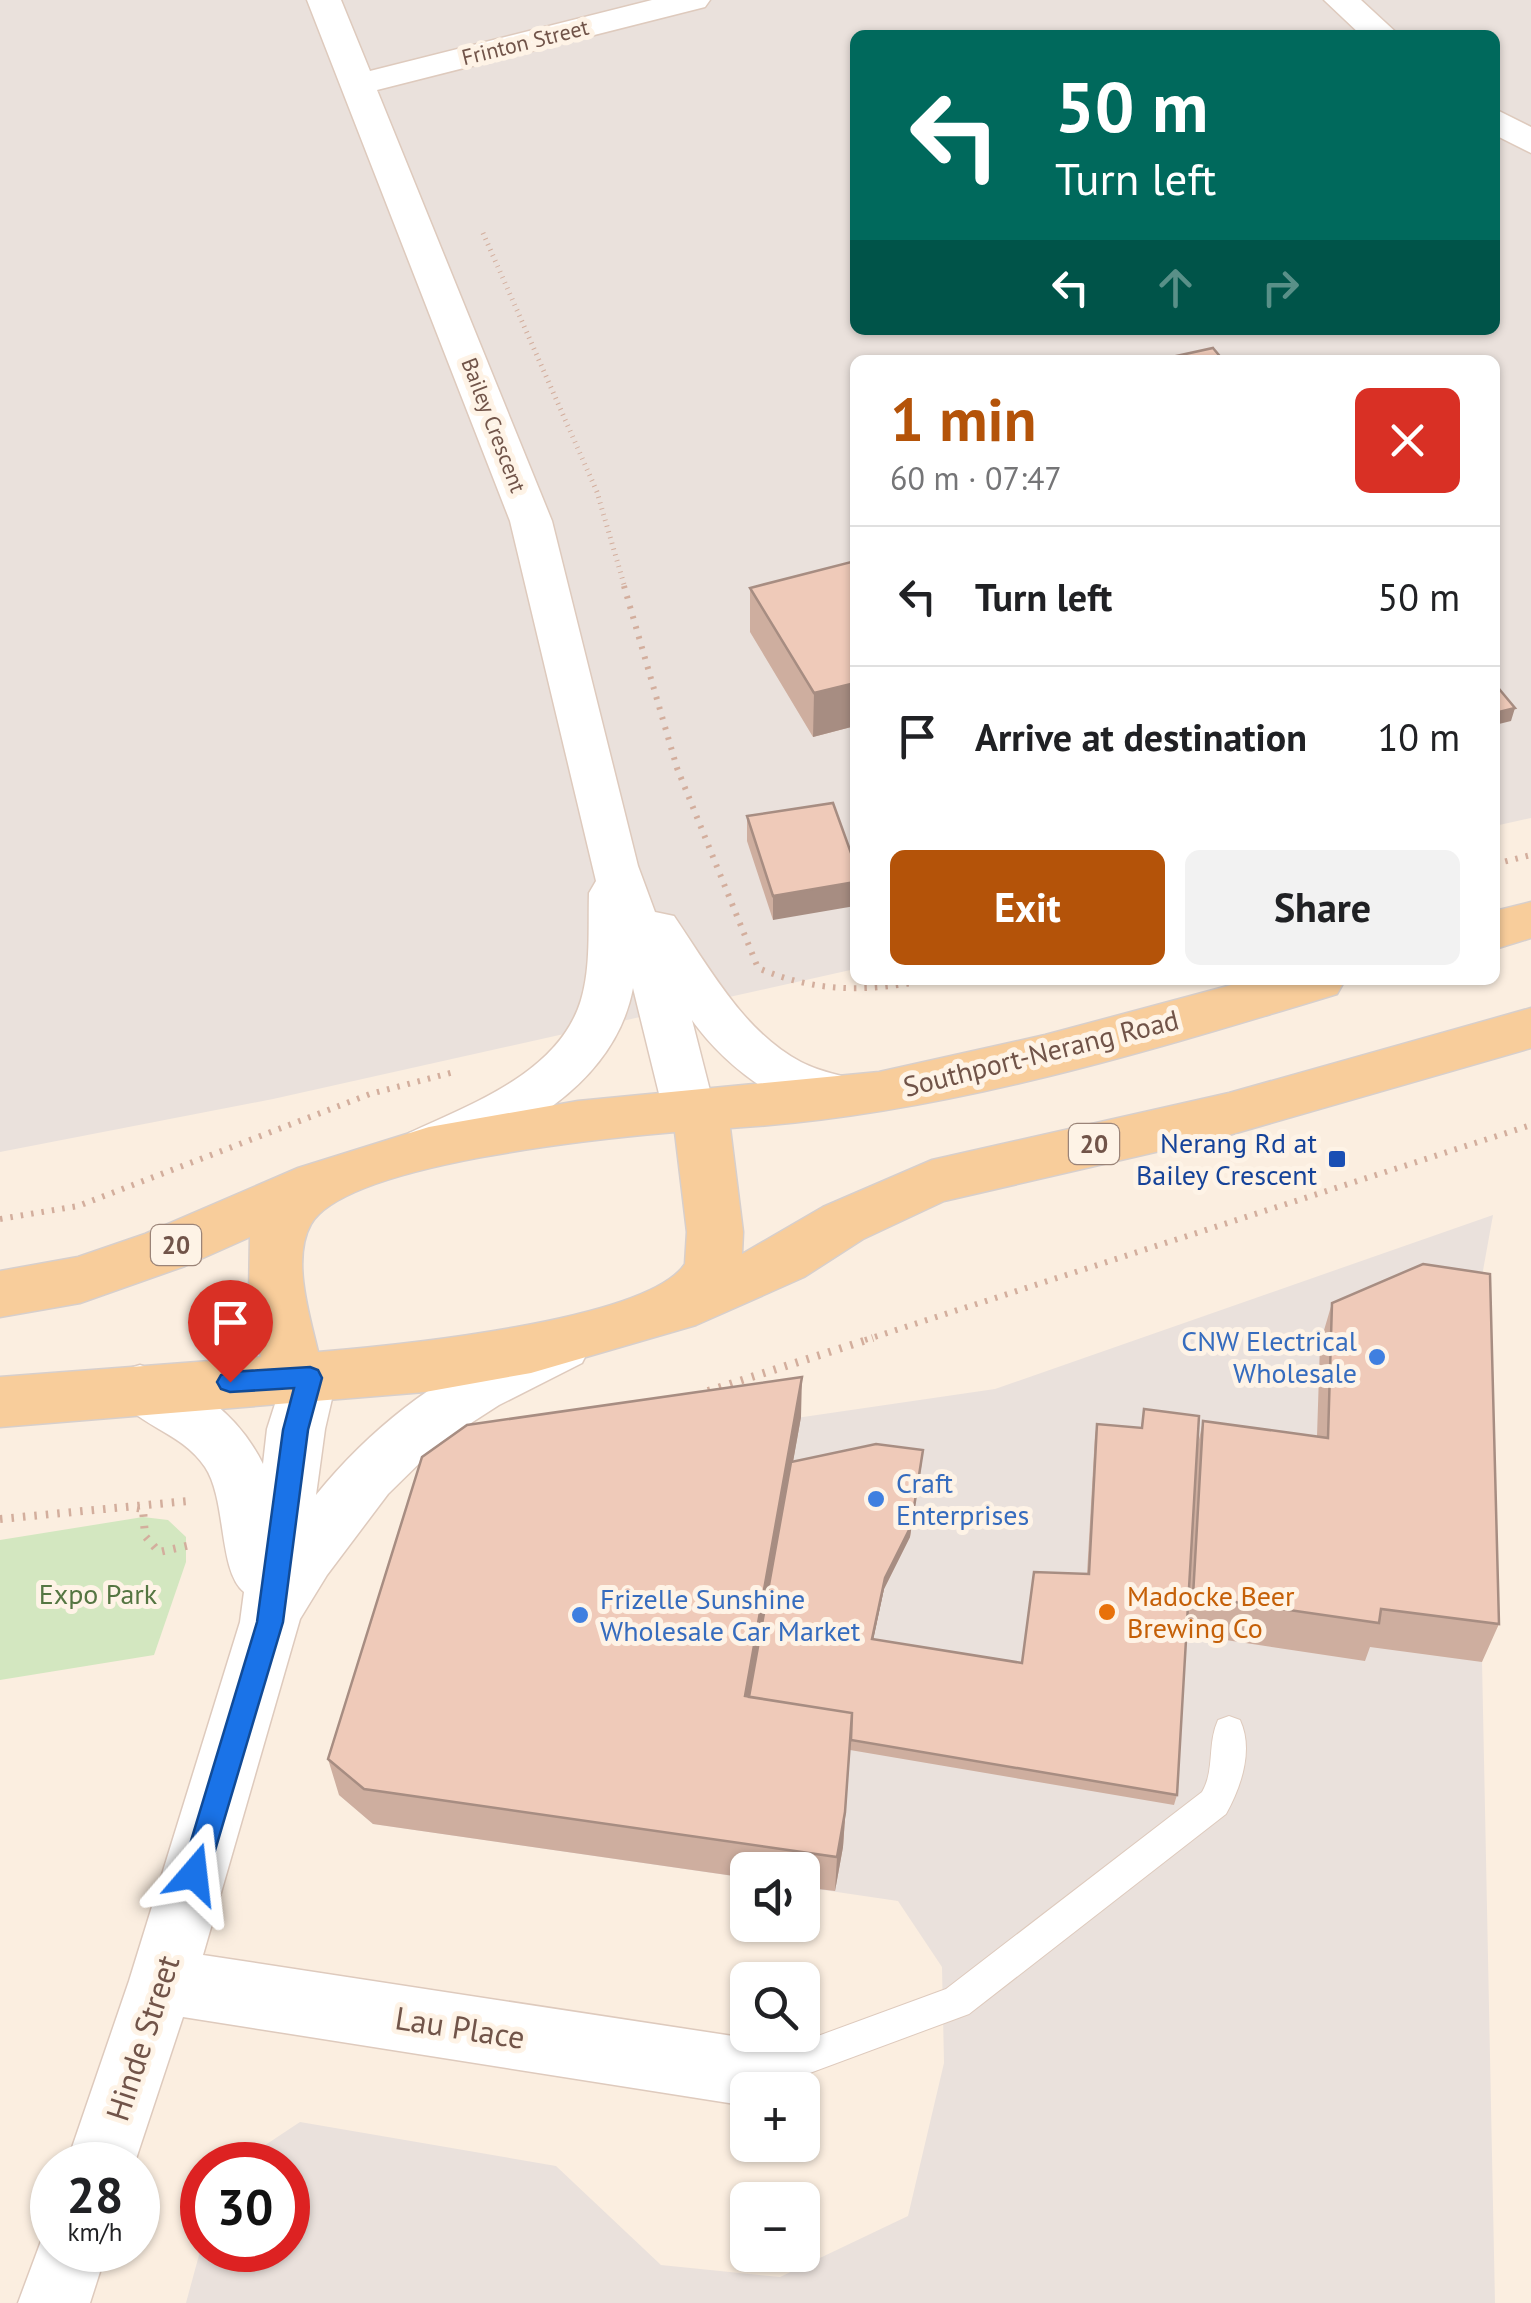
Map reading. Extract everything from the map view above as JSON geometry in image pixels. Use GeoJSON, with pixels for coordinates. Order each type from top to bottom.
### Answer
{"type":"FeatureCollection","features":[{"type":"Feature","properties":{"kind":"main road"},"geometry":{"type":"LineString","coordinates":[[1500,929],[1531,920]]}},
{"type":"Feature","properties":{"kind":"main road","name":"Southport-Nerang Road"},"geometry":{"type":"LineString","coordinates":[[694,1110],[850,1098],[1014,1066],[1301,985]]}},
{"type":"Feature","properties":{"kind":"main road","name":"20"},"geometry":{"type":"LineString","coordinates":[[0,1402],[424,1368],[581,1337],[676,1308],[784,1261],[843,1223],[932,1182],[1230,1114],[1531,1028]]}},
{"type":"Feature","properties":{"kind":"main road","name":"20"},"geometry":{"type":"LineString","coordinates":[[0,1294],[80,1280],[165,1250],[291,1192],[424,1149],[554,1123],[694,1110]]}},
{"type":"Feature","properties":{"kind":"main road"},"geometry":{"type":"LineString","coordinates":[[676,1308],[702,1286],[713,1265],[715,1232],[694,1110]]}},
{"type":"Feature","properties":{"kind":"main road","name":"20"},"geometry":{"type":"LineString","coordinates":[[302,1378],[280,1308],[275,1259],[287,1214],[310,1192],[344,1174]]}},
{"type":"Feature","properties":{"kind":"street","name":"Bailey Crescent"},"geometry":{"type":"LineString","coordinates":[[324,0],[531,520],[614,866],[660,993],[694,1110]]}},
{"type":"Feature","properties":{"kind":"street","name":"Frinton Street"},"geometry":{"type":"LineString","coordinates":[[358,84],[693,0]]}},
{"type":"Feature","properties":{"kind":"street"},"geometry":{"type":"LineString","coordinates":[[1341,0],[1376,30]]}},
{"type":"Feature","properties":{"kind":"street"},"geometry":{"type":"LineString","coordinates":[[1500,123],[1531,142]]}},
{"type":"Feature","properties":{"kind":"street","name":"Bailey Crescent"},"geometry":{"type":"LineString","coordinates":[[424,1149],[534,1094],[573,1061],[606,1001],[614,866]]}},
{"type":"Feature","properties":{"kind":"street"},"geometry":{"type":"LineString","coordinates":[[614,866],[694,985],[746,1052],[798,1086],[850,1098]]}},
{"type":"Feature","properties":{"kind":"street","name":"Hinde Street"},"geometry":{"type":"LineString","coordinates":[[270,1622],[294,1576],[340,1510],[404,1439],[470,1394],[581,1337]]}},
{"type":"Feature","properties":{"kind":"street","name":"Hinde Street"},"geometry":{"type":"LineString","coordinates":[[108,2142],[162,1982],[270,1622],[302,1378]]}},
{"type":"Feature","properties":{"kind":"street","name":"Hinde Street"},"geometry":{"type":"LineString","coordinates":[[140,1388],[197,1420],[226,1448],[249,1499],[227,1519],[270,1622]]}},
{"type":"Feature","properties":{"kind":"street","name":"Lau Place"},"geometry":{"type":"LineString","coordinates":[[162,1982],[745,2072]]}},
{"type":"Feature","properties":{"kind":"street"},"geometry":{"type":"LineString","coordinates":[[54,2303],[65,2272]]}},
{"type":"Feature","properties":{"kind":"lane"},"geometry":{"type":"LineString","coordinates":[[764,2072],[957,2002],[1214,1803],[1226,1782],[1229,1732]]}},
{"type":"Feature","properties":{"kind":"path"},"geometry":{"type":"LineString","coordinates":[[483,233],[597,492],[677,768],[758,968],[823,992],[855,994],[902,985]]}},
{"type":"Feature","properties":{"kind":"path"},"geometry":{"type":"LineString","coordinates":[[1500,863],[1531,854]]}},
{"type":"Feature","properties":{"kind":"path"},"geometry":{"type":"LineString","coordinates":[[0,1219],[78,1206],[370,1094],[463,1070]]}},
{"type":"Feature","properties":{"kind":"path"},"geometry":{"type":"LineString","coordinates":[[690,1396],[1531,1125]]}},
{"type":"Feature","properties":{"kind":"path"},"geometry":{"type":"LineString","coordinates":[[0,1519],[194,1500],[227,1519],[191,1545],[159,1552],[146,1536],[143,1508],[136,1508]]}},
{"type":"Feature","properties":{"kind":"shaded area"},"geometry":{"type":"Polygon","coordinates":[[[0,0],[1531,0],[1531,818],[1500,825],[1500,355],[850,355],[850,970],[273,1099],[0,1152],[0,0]]]}},
{"type":"Feature","properties":{"kind":"shaded area"},"geometry":{"type":"Polygon","coordinates":[[[1493,1215],[1475,1315],[1495,2303],[186,2303],[194,2272],[310,2272],[310,2142],[270,2142],[300,2122],[556,2166],[661,2265],[780,2277],[790,2272],[820,2272],[820,2258],[908,2216],[944,2063],[942,1967],[898,1901],[820,1890],[820,1852],[730,1852],[730,1876],[373,1824],[339,1795],[429,1497],[473,1465],[995,1389],[1493,1215]]]}},
{"type":"Feature","properties":{"kind":"green space","name":"Expo Park"},"geometry":{"type":"Polygon","coordinates":[[[143,1517],[168,1520],[186,1537],[186,1562],[154,1655],[0,1680],[0,1540],[143,1517]]]}},
{"type":"Feature","properties":{"kind":"building"},"geometry":{"type":"Polygon","coordinates":[[[1213,348],[1219,355],[1181,355],[1213,348]]]}},
{"type":"Feature","properties":{"kind":"building"},"geometry":{"type":"Polygon","coordinates":[[[850,562],[850,684],[814,693],[750,588],[850,562]]]}},
{"type":"Feature","properties":{"kind":"building"},"geometry":{"type":"Polygon","coordinates":[[[1500,690],[1515,708],[1500,712],[1500,690]]]}},
{"type":"Feature","properties":{"kind":"building"},"geometry":{"type":"Polygon","coordinates":[[[833,803],[850,850],[850,883],[773,896],[747,816],[833,803]]]}},
{"type":"Feature","properties":{"kind":"building"},"geometry":{"type":"Polygon","coordinates":[[[1423,1264],[1490,1274],[1499,1624],[1381,1609],[1379,1623],[1193,1596],[1203,1421],[1328,1438],[1332,1303],[1423,1264]]]}},
{"type":"Feature","properties":{"kind":"building","name":"Frizelle Sunshine Wholesale Car Market"},"geometry":{"type":"Polygon","coordinates":[[[802,1377],[745,1696],[852,1713],[845,1812],[837,1857],[364,1789],[328,1759],[422,1457],[467,1425],[802,1377]]]}},
{"type":"Feature","properties":{"kind":"building","name":"Madocke Beer Brewing Co"},"geometry":{"type":"Polygon","coordinates":[[[1144,1409],[1199,1416],[1177,1795],[851,1740],[852,1713],[749,1697],[791,1462],[876,1444],[923,1450],[911,1526],[885,1578],[872,1639],[1022,1663],[1034,1572],[1089,1574],[1097,1424],[1142,1428],[1144,1409]]]}},
{"type":"Feature","properties":{"kind":"place","name":"Nerang Rd at Bailey Crescent"},"geometry":{"type":"Point","coordinates":[1337,1159]}},
{"type":"Feature","properties":{"kind":"place","name":"CNW Electrical Wholesale"},"geometry":{"type":"Point","coordinates":[1377,1357]}},
{"type":"Feature","properties":{"kind":"place","name":"Craft Enterprises"},"geometry":{"type":"Point","coordinates":[876,1499]}},
{"type":"Feature","properties":{"kind":"place","name":"Madocke Beer Brewing Co"},"geometry":{"type":"Point","coordinates":[1107,1612]}},
{"type":"Feature","properties":{"kind":"place","name":"Frizelle Sunshine Wholesale Car Market"},"geometry":{"type":"Point","coordinates":[580,1615]}},
{"type":"Feature","properties":{"kind":"route"},"geometry":{"type":"LineString","coordinates":[[194,1874],[270,1622],[296,1430],[310,1378],[230,1382]]}}]}
